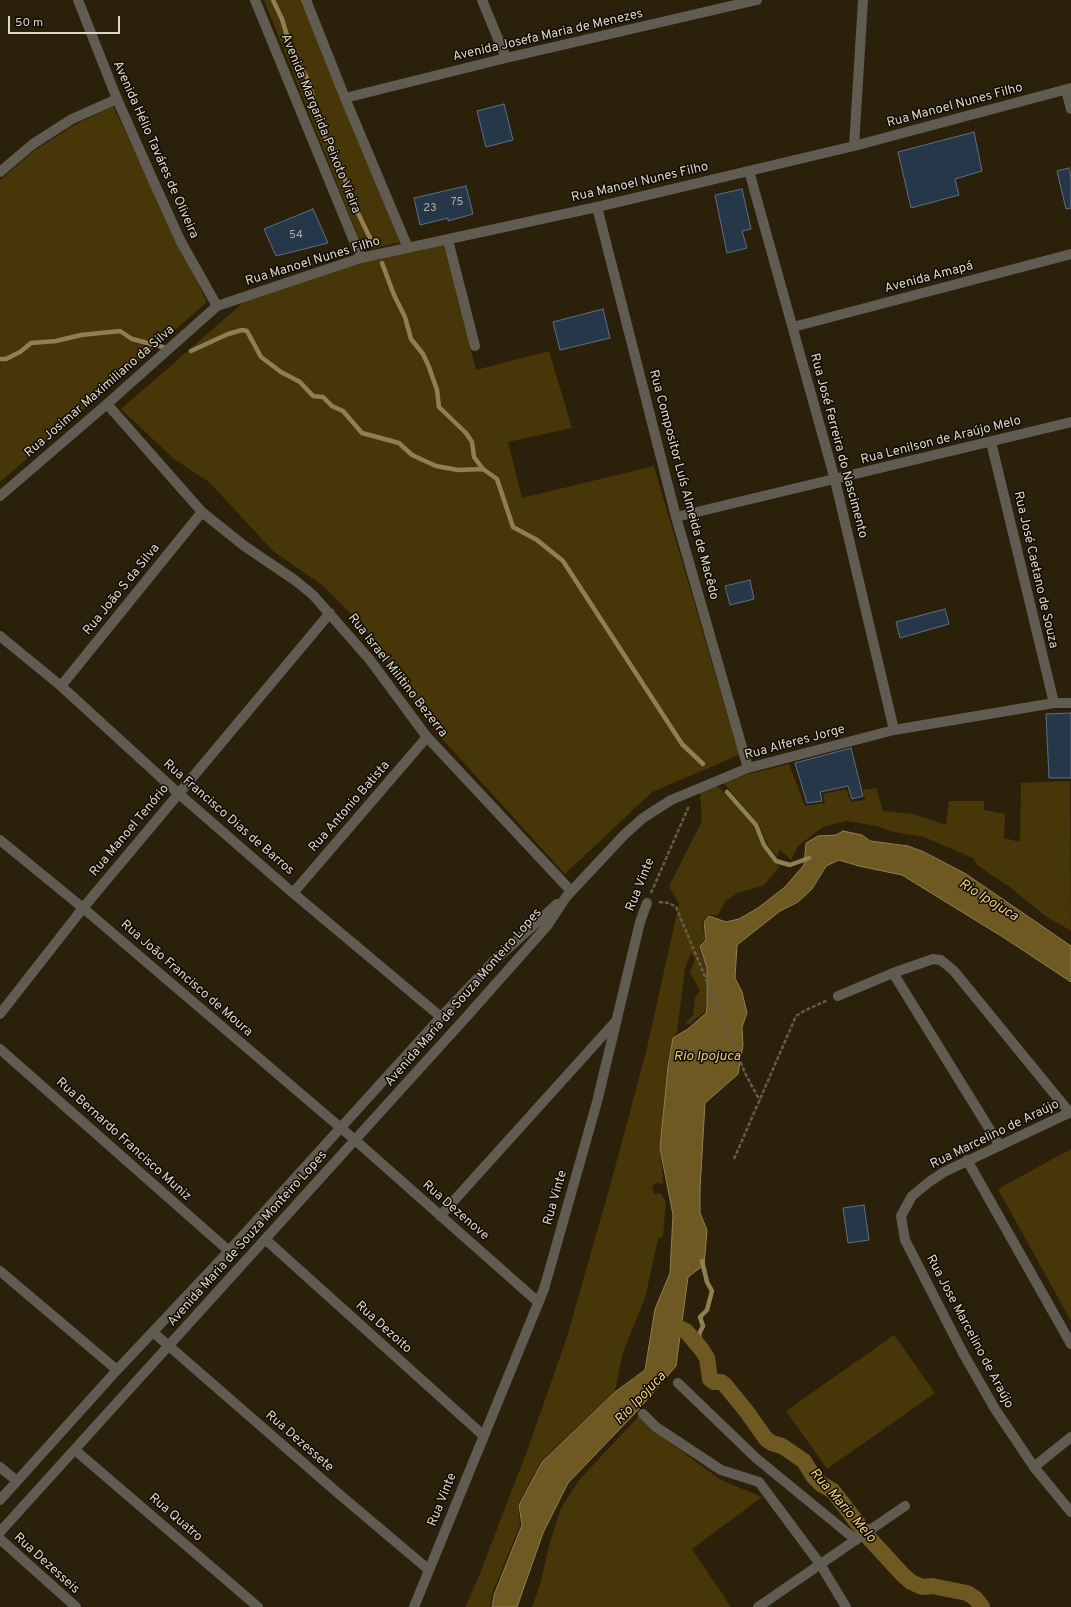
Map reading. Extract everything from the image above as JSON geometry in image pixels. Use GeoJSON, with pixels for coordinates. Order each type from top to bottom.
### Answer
{"type":"FeatureCollection","features":[{"type":"Feature","properties":{"kind":"street","name":"Avenida Hélio Taváres de Oliveira"},"geometry":{"type":"LineString","coordinates":[[78,0],[117,99],[181,242],[217,306]]}},
{"type":"Feature","properties":{"kind":"street","name":"Avenida Margarida Peixoto Vieira"},"geometry":{"type":"LineString","coordinates":[[254,0],[361,258]]}},
{"type":"Feature","properties":{"kind":"street"},"geometry":{"type":"LineString","coordinates":[[306,0],[408,248]]}},
{"type":"Feature","properties":{"kind":"street"},"geometry":{"type":"LineString","coordinates":[[482,0],[506,58]]}},
{"type":"Feature","properties":{"kind":"street","name":"Avenida Josefa Maria de Menezes"},"geometry":{"type":"LineString","coordinates":[[346,98],[506,58],[757,0]]}},
{"type":"Feature","properties":{"kind":"street"},"geometry":{"type":"LineString","coordinates":[[854,146],[863,0]]}},
{"type":"Feature","properties":{"kind":"street"},"geometry":{"type":"LineString","coordinates":[[1068,89],[1071,109]]}},
{"type":"Feature","properties":{"kind":"street","name":"Rua Manoel Nunes Filho"},"geometry":{"type":"LineString","coordinates":[[217,306],[361,258],[597,207],[854,146],[1068,89]]}},
{"type":"Feature","properties":{"kind":"street"},"geometry":{"type":"LineString","coordinates":[[0,172],[33,144],[72,119],[117,99]]}},
{"type":"Feature","properties":{"kind":"street","name":"Rua José Ferreira do Nascimento"},"geometry":{"type":"LineString","coordinates":[[749,171],[835,480],[894,730]]}},
{"type":"Feature","properties":{"kind":"street","name":"Rua Compositor Luís Almeida de Macêdo"},"geometry":{"type":"LineString","coordinates":[[597,207],[676,517],[748,768]]}},
{"type":"Feature","properties":{"kind":"street"},"geometry":{"type":"LineString","coordinates":[[448,240],[475,346]]}},
{"type":"Feature","properties":{"kind":"street","name":"Avenida Amapá"},"geometry":{"type":"LineString","coordinates":[[793,327],[1071,254]]}},
{"type":"Feature","properties":{"kind":"street","name":"Rua Josimar Maximiliano da Silva"},"geometry":{"type":"LineString","coordinates":[[0,496],[107,404],[217,306]]}},
{"type":"Feature","properties":{"kind":"street","name":"Rua Israel Militino Bezerra"},"geometry":{"type":"LineString","coordinates":[[107,404],[202,512],[244,545],[296,581],[313,595],[330,613],[370,660],[427,737],[569,894]]}},
{"type":"Feature","properties":{"kind":"street","name":"Rua Lenilson de Araújo Melo"},"geometry":{"type":"LineString","coordinates":[[676,517],[835,480],[1071,422]]}},
{"type":"Feature","properties":{"kind":"street","name":"Rua José Caetano de Souza"},"geometry":{"type":"LineString","coordinates":[[991,442],[1054,703]]}},
{"type":"Feature","properties":{"kind":"street","name":"Rua João S da Silva"},"geometry":{"type":"LineString","coordinates":[[61,686],[202,512]]}},
{"type":"Feature","properties":{"kind":"street","name":"Rua Manoel Tenório"},"geometry":{"type":"LineString","coordinates":[[0,1014],[83,908],[330,613]]}},
{"type":"Feature","properties":{"kind":"street","name":"Rua Francisco Dias de Barros"},"geometry":{"type":"LineString","coordinates":[[0,636],[61,686],[178,793],[293,893],[441,1016]]}},
{"type":"Feature","properties":{"kind":"street","name":"Rua Alferes Jorge"},"geometry":{"type":"LineString","coordinates":[[569,894],[638,822],[671,800],[748,768],[894,730],[1054,703],[1071,703]]}},
{"type":"Feature","properties":{"kind":"street","name":"Rua Antonio Batista"},"geometry":{"type":"LineString","coordinates":[[293,893],[427,737]]}},
{"type":"Feature","properties":{"kind":"street","name":"Rua João Francisco de Moura"},"geometry":{"type":"LineString","coordinates":[[0,840],[83,908],[339,1128],[355,1140]]}},
{"type":"Feature","properties":{"kind":"street","name":"Avenida Maria de Souza Monteiro Lopes"},"geometry":{"type":"LineString","coordinates":[[0,1500],[117,1370],[154,1333],[441,1016],[495,960],[569,894]]}},
{"type":"Feature","properties":{"kind":"street","name":"Avenida Maria de Souza Monteiro Lopes"},"geometry":{"type":"LineString","coordinates":[[0,1532],[416,1074],[547,926],[569,894]]}},
{"type":"Feature","properties":{"kind":"street","name":"Rua Vinte"},"geometry":{"type":"LineString","coordinates":[[414,1607],[544,1289],[597,1102],[640,922],[647,903]]}},
{"type":"Feature","properties":{"kind":"street"},"geometry":{"type":"LineString","coordinates":[[838,996],[893,972],[933,959],[941,960],[954,971],[1071,1112]]}},
{"type":"Feature","properties":{"kind":"street"},"geometry":{"type":"LineString","coordinates":[[893,972],[1000,1146]]}},
{"type":"Feature","properties":{"kind":"street"},"geometry":{"type":"LineString","coordinates":[[440,1216],[617,1020]]}},
{"type":"Feature","properties":{"kind":"street","name":"Rua Bernardo Francisco Muniz"},"geometry":{"type":"LineString","coordinates":[[0,1049],[228,1251]]}},
{"type":"Feature","properties":{"kind":"street","name":"Rua Marcelino de Araújo"},"geometry":{"type":"LineString","coordinates":[[901,1216],[907,1203],[919,1190],[944,1172],[966,1160],[1000,1146],[1071,1112]]}},
{"type":"Feature","properties":{"kind":"street","name":"Rua Dezenove"},"geometry":{"type":"LineString","coordinates":[[355,1140],[538,1302]]}},
{"type":"Feature","properties":{"kind":"street"},"geometry":{"type":"LineString","coordinates":[[966,1160],[1071,1344]]}},
{"type":"Feature","properties":{"kind":"street","name":"Rua Jose Marcelino de Araújo"},"geometry":{"type":"LineString","coordinates":[[901,1216],[905,1240],[963,1352],[995,1409],[1034,1467],[1071,1512]]}},
{"type":"Feature","properties":{"kind":"street","name":"Rua Dezoito"},"geometry":{"type":"LineString","coordinates":[[265,1239],[484,1436]]}},
{"type":"Feature","properties":{"kind":"street"},"geometry":{"type":"LineString","coordinates":[[0,1271],[117,1370]]}},
{"type":"Feature","properties":{"kind":"street","name":"Rua Dezessete"},"geometry":{"type":"LineString","coordinates":[[154,1333],[333,1489],[429,1570]]}},
{"type":"Feature","properties":{"kind":"street"},"geometry":{"type":"LineString","coordinates":[[678,1383],[756,1458],[856,1540]]}},
{"type":"Feature","properties":{"kind":"street"},"geometry":{"type":"LineString","coordinates":[[643,1414],[656,1427],[721,1470],[759,1482],[820,1564],[846,1607]]}},
{"type":"Feature","properties":{"kind":"street"},"geometry":{"type":"LineString","coordinates":[[1034,1467],[1071,1437]]}},
{"type":"Feature","properties":{"kind":"street","name":"Rua Quatro"},"geometry":{"type":"LineString","coordinates":[[75,1450],[258,1607]]}},
{"type":"Feature","properties":{"kind":"street"},"geometry":{"type":"LineString","coordinates":[[0,1467],[17,1481]]}},
{"type":"Feature","properties":{"kind":"street"},"geometry":{"type":"LineString","coordinates":[[758,1607],[905,1506]]}},
{"type":"Feature","properties":{"kind":"street","name":"Rua Dezesseis"},"geometry":{"type":"LineString","coordinates":[[0,1540],[76,1607]]}},
{"type":"Feature","properties":{"kind":"path","name":"Rua Vinte"},"geometry":{"type":"LineString","coordinates":[[647,903],[697,789]]}},
{"type":"Feature","properties":{"kind":"path"},"geometry":{"type":"LineString","coordinates":[[647,903],[669,903],[676,907],[746,1075],[760,1101]]}},
{"type":"Feature","properties":{"kind":"path"},"geometry":{"type":"LineString","coordinates":[[734,1159],[796,1016],[838,996]]}},
{"type":"Feature","properties":{"kind":"shaded area"},"geometry":{"type":"Polygon","coordinates":[[[264,0],[301,0],[400,242],[364,251],[264,0]]]}},
{"type":"Feature","properties":{"kind":"shaded area"},"geometry":{"type":"Polygon","coordinates":[[[113,106],[207,302],[0,482],[0,180],[35,150],[78,123],[113,106]]]}},
{"type":"Feature","properties":{"kind":"shaded area"},"geometry":{"type":"Polygon","coordinates":[[[445,245],[476,370],[549,351],[572,428],[508,442],[522,498],[654,466],[739,755],[652,792],[565,874],[434,730],[362,625],[322,585],[273,551],[209,482],[174,459],[121,409],[244,302],[362,263],[445,245]]]}},
{"type":"Feature","properties":{"kind":"shaded area"},"geometry":{"type":"Polygon","coordinates":[[[789,764],[805,806],[825,803],[823,794],[846,789],[851,802],[865,800],[863,790],[876,788],[883,811],[913,814],[946,825],[949,801],[984,801],[984,810],[1005,814],[1004,838],[1020,842],[1021,783],[1070,781],[1071,931],[1044,915],[1011,888],[977,865],[973,858],[924,837],[893,832],[877,826],[846,821],[823,827],[798,846],[791,860],[780,849],[777,857],[768,845],[758,824],[724,783],[749,774],[789,764]]]}},
{"type":"Feature","properties":{"kind":"shaded area"},"geometry":{"type":"Polygon","coordinates":[[[717,785],[753,825],[763,847],[775,863],[780,866],[764,885],[738,893],[725,901],[718,915],[709,915],[702,922],[705,939],[699,946],[706,968],[706,1006],[704,1012],[688,1025],[686,1022],[693,1015],[695,998],[700,991],[690,972],[695,959],[691,953],[685,968],[677,1032],[673,1037],[667,1065],[660,1151],[663,1184],[657,1183],[652,1186],[654,1194],[660,1193],[666,1202],[663,1236],[658,1239],[645,1298],[623,1352],[615,1391],[541,1461],[518,1504],[520,1525],[492,1594],[490,1607],[465,1607],[477,1581],[527,1451],[567,1337],[646,1052],[679,904],[669,886],[702,821],[700,792],[717,785]]]}},
{"type":"Feature","properties":{"kind":"shaded area"},"geometry":{"type":"Polygon","coordinates":[[[1071,1149],[1071,1321],[998,1189],[1071,1149]]]}},
{"type":"Feature","properties":{"kind":"shaded area"},"geometry":{"type":"Polygon","coordinates":[[[894,1335],[935,1393],[827,1469],[786,1411],[894,1335]]]}},
{"type":"Feature","properties":{"kind":"shaded area"},"geometry":{"type":"Polygon","coordinates":[[[639,1416],[654,1431],[721,1480],[762,1497],[692,1549],[731,1607],[532,1607],[540,1585],[550,1542],[561,1508],[579,1480],[639,1416]]]}},
{"type":"Feature","properties":{"kind":"water","name":"Rio Ipojuca"},"geometry":{"type":"Polygon","coordinates":[[[843,831],[862,835],[870,841],[908,846],[924,852],[966,874],[1071,946],[1071,982],[1006,939],[902,875],[859,866],[839,860],[826,866],[812,889],[798,902],[780,911],[737,945],[735,978],[742,992],[747,1013],[742,1027],[743,1045],[738,1074],[705,1103],[700,1189],[700,1213],[707,1230],[704,1265],[688,1277],[676,1366],[637,1411],[568,1483],[543,1533],[517,1607],[492,1607],[494,1595],[522,1525],[519,1505],[542,1462],[615,1392],[645,1370],[655,1309],[670,1273],[673,1215],[660,1148],[668,1066],[673,1038],[688,1029],[706,1013],[707,968],[700,946],[706,940],[704,922],[709,916],[726,922],[739,919],[758,908],[785,887],[804,865],[806,843],[818,836],[836,835],[843,831]]]}},
{"type":"Feature","properties":{"kind":"building"},"geometry":{"type":"Polygon","coordinates":[[[504,104],[513,140],[486,147],[477,111],[504,104]]]}},
{"type":"Feature","properties":{"kind":"building"},"geometry":{"type":"Polygon","coordinates":[[[974,132],[982,171],[955,179],[959,195],[911,208],[898,152],[974,132]]]}},
{"type":"Feature","properties":{"kind":"building"},"geometry":{"type":"Polygon","coordinates":[[[1069,168],[1071,178],[1071,208],[1066,209],[1057,171],[1069,168]]]}},
{"type":"Feature","properties":{"kind":"building"},"geometry":{"type":"Polygon","coordinates":[[[466,186],[473,214],[448,221],[448,218],[420,225],[414,198],[466,186]]]}},
{"type":"Feature","properties":{"kind":"building"},"geometry":{"type":"Polygon","coordinates":[[[742,189],[751,229],[742,231],[747,248],[727,253],[715,195],[742,189]]]}},
{"type":"Feature","properties":{"kind":"building"},"geometry":{"type":"Polygon","coordinates":[[[313,209],[328,243],[276,256],[264,229],[313,209]]]}},
{"type":"Feature","properties":{"kind":"building"},"geometry":{"type":"Polygon","coordinates":[[[603,309],[610,338],[560,350],[553,322],[603,309]]]}},
{"type":"Feature","properties":{"kind":"building"},"geometry":{"type":"Polygon","coordinates":[[[750,580],[754,599],[730,605],[725,586],[750,580]]]}},
{"type":"Feature","properties":{"kind":"building"},"geometry":{"type":"Polygon","coordinates":[[[945,609],[949,624],[900,638],[896,622],[945,609]]]}},
{"type":"Feature","properties":{"kind":"building"},"geometry":{"type":"Polygon","coordinates":[[[1071,713],[1071,778],[1049,778],[1046,714],[1071,713]]]}},
{"type":"Feature","properties":{"kind":"building"},"geometry":{"type":"Polygon","coordinates":[[[851,748],[863,796],[852,799],[848,786],[820,792],[822,801],[807,803],[795,763],[851,748]]]}},
{"type":"Feature","properties":{"kind":"building"},"geometry":{"type":"Polygon","coordinates":[[[864,1205],[869,1240],[848,1243],[843,1208],[864,1205]]]}},
{"type":"Feature","properties":{"kind":"waterway"},"geometry":{"type":"LineString","coordinates":[[273,0],[282,19],[291,49],[307,78],[322,133],[334,149],[355,207],[370,238]]}},
{"type":"Feature","properties":{"kind":"waterway"},"geometry":{"type":"LineString","coordinates":[[382,263],[394,295],[405,317],[411,339],[423,354],[429,367],[437,390],[439,407],[466,433],[472,442],[474,457],[483,469],[497,479],[513,527],[537,540],[563,561],[682,744],[703,764]]}},
{"type":"Feature","properties":{"kind":"waterway"},"geometry":{"type":"LineString","coordinates":[[191,351],[228,334],[242,330],[247,331],[261,357],[281,372],[300,382],[313,396],[323,397],[332,406],[343,411],[362,433],[399,443],[412,455],[436,466],[458,470],[483,469]]}},
{"type":"Feature","properties":{"kind":"waterway"},"geometry":{"type":"LineString","coordinates":[[0,359],[6,359],[20,352],[31,343],[56,341],[81,335],[120,331],[132,339],[163,347]]}},
{"type":"Feature","properties":{"kind":"waterway"},"geometry":{"type":"LineString","coordinates":[[727,792],[756,825],[764,845],[776,861],[790,865],[809,858]]}},
{"type":"Feature","properties":{"kind":"waterway"},"geometry":{"type":"LineString","coordinates":[[702,1261],[707,1282],[712,1291],[707,1310],[700,1317],[703,1326],[699,1334],[702,1350]]}},
{"type":"Feature","properties":{"kind":"waterway","name":"Rua Mario Melo"},"geometry":{"type":"LineString","coordinates":[[675,1326],[686,1331],[702,1350],[707,1358],[710,1379],[714,1382],[721,1382],[725,1385],[766,1439],[772,1443],[782,1446],[804,1461],[813,1476],[821,1484],[833,1491],[869,1538],[903,1575],[911,1582],[922,1587],[932,1586],[967,1593],[975,1598],[982,1607]]}}]}
